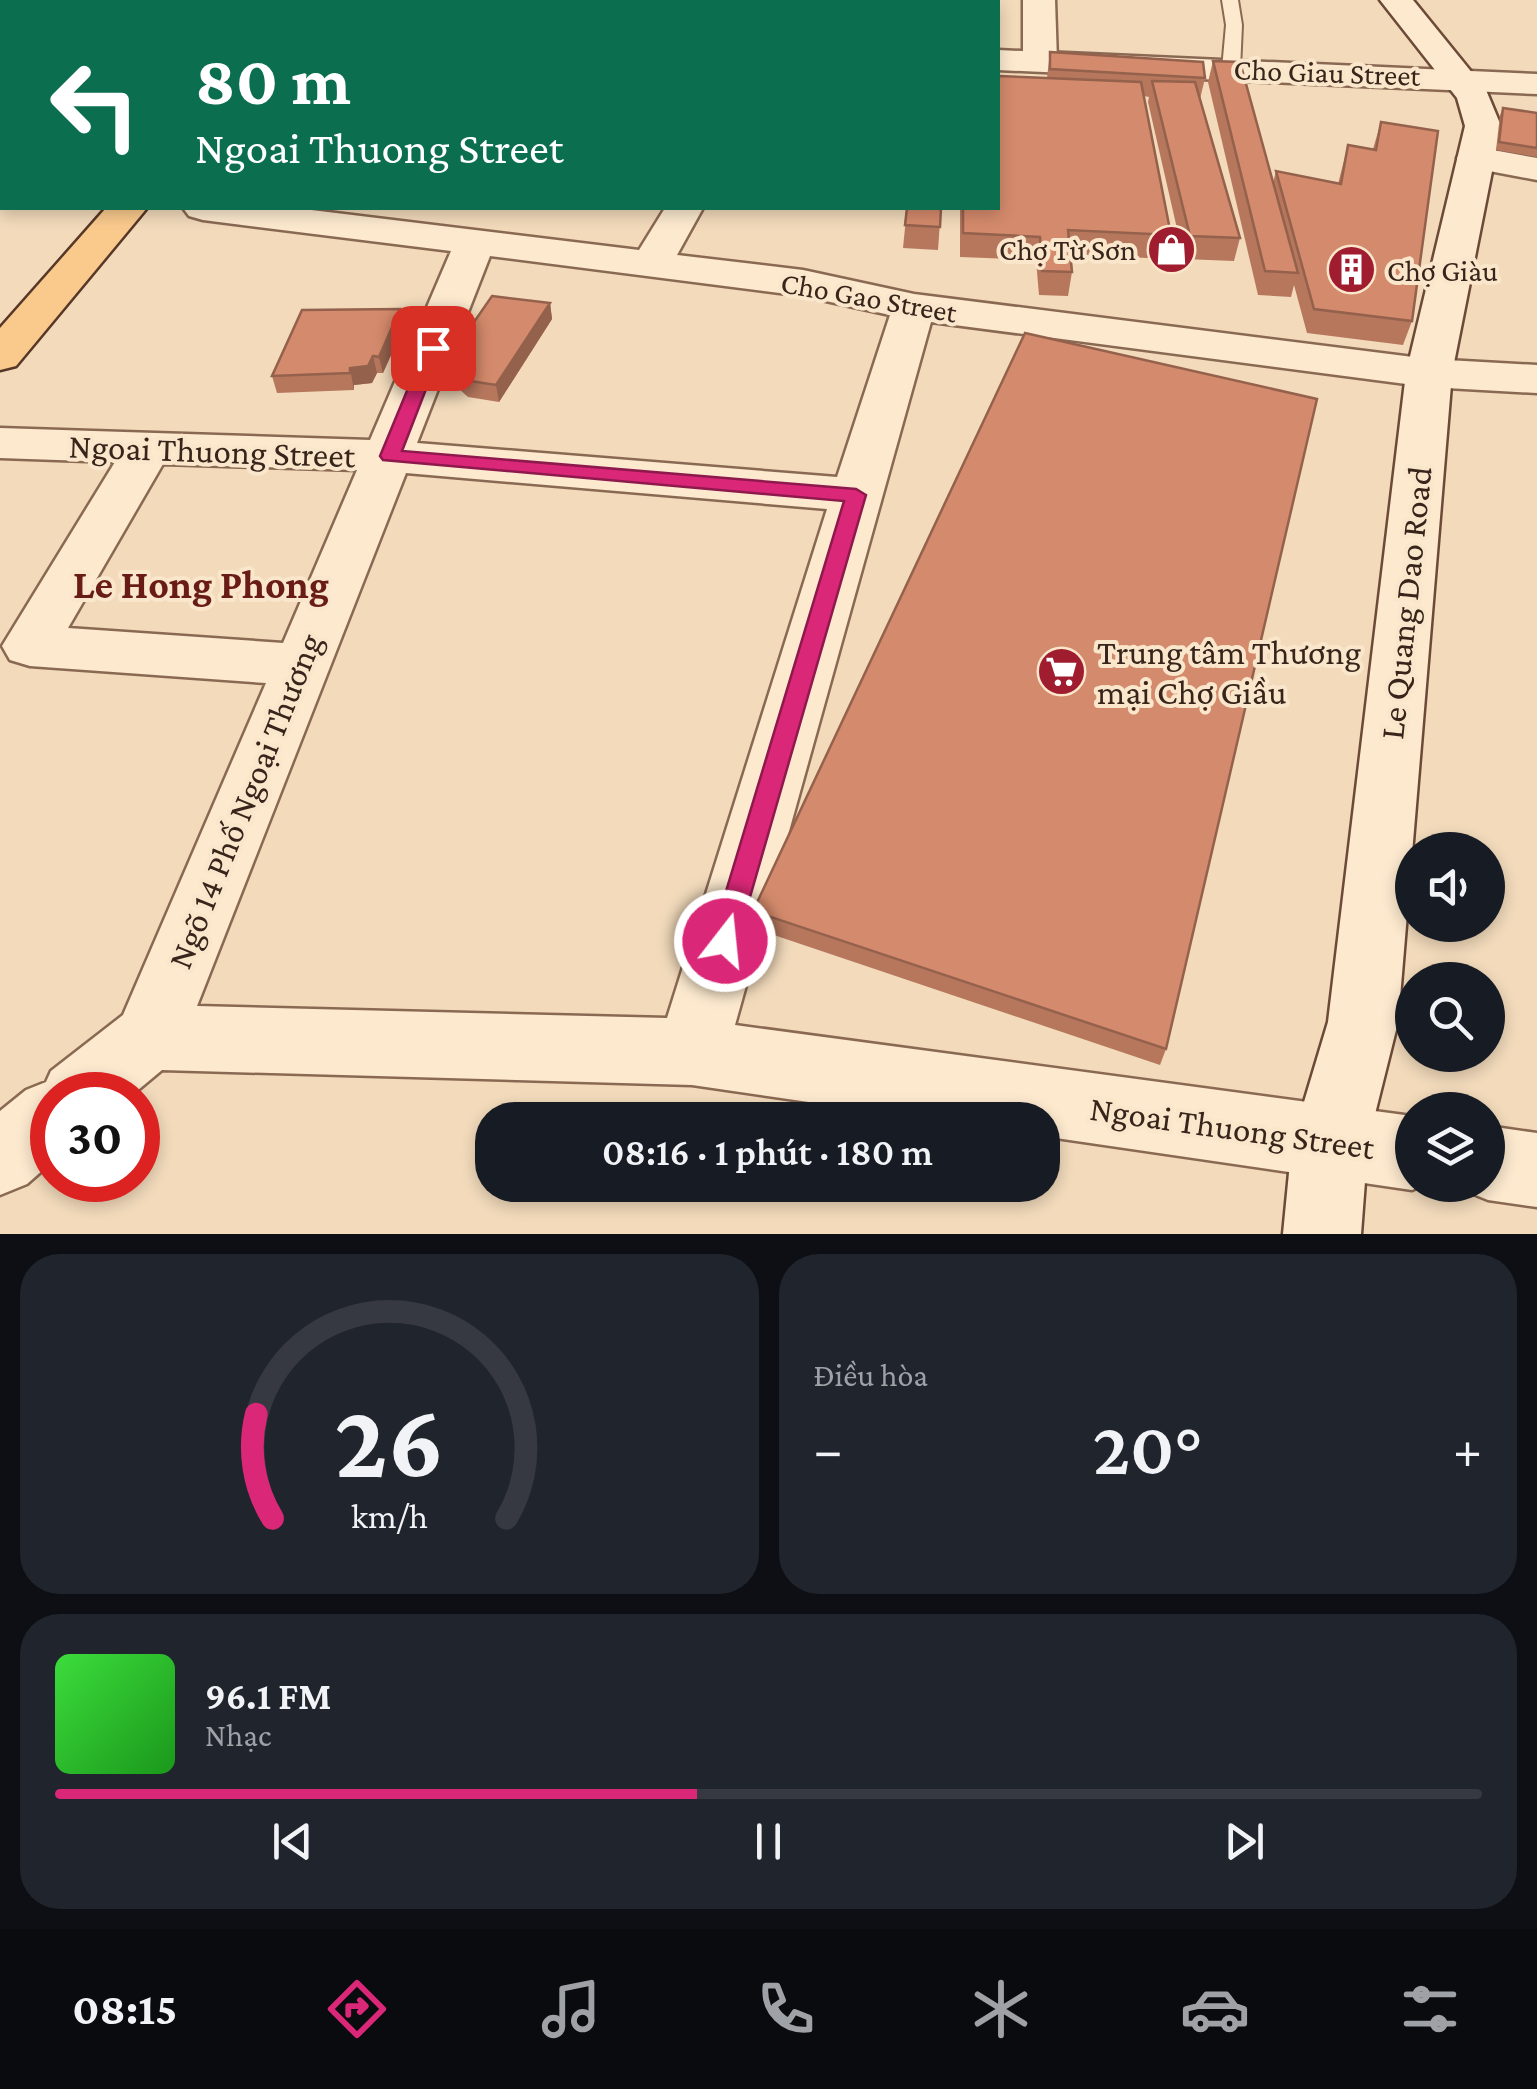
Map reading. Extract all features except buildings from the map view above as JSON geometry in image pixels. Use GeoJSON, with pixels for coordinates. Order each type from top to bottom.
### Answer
{"type":"FeatureCollection","features":[{"type":"Feature","properties":{"kind":"main road"},"geometry":{"type":"LineString","coordinates":[[0,356],[124,210]]}},
{"type":"Feature","properties":{"kind":"street"},"geometry":{"type":"LineString","coordinates":[[1039,0],[1040,62]]}},
{"type":"Feature","properties":{"kind":"street","name":"Le Quang Dao Road"},"geometry":{"type":"LineString","coordinates":[[1322,1234],[1330,1142],[1363,1022],[1429,373],[1483,126],[1474,97],[1396,0]]}},
{"type":"Feature","properties":{"kind":"street","name":"Cho Giau Street"},"geometry":{"type":"LineString","coordinates":[[1000,60],[1537,84]]}},
{"type":"Feature","properties":{"kind":"street"},"geometry":{"type":"LineString","coordinates":[[1476,158],[1537,168]]}},
{"type":"Feature","properties":{"kind":"street","name":"Cho Gao Street"},"geometry":{"type":"LineString","coordinates":[[242,210],[396,218],[476,241],[803,283],[914,307],[1429,373],[1537,378]]}},
{"type":"Feature","properties":{"kind":"street"},"geometry":{"type":"LineString","coordinates":[[651,264],[683,210]]}},
{"type":"Feature","properties":{"kind":"street","name":"Ngõ 14 Phố Ngoại Thương"},"geometry":{"type":"LineString","coordinates":[[148,1037],[476,241]]}},
{"type":"Feature","properties":{"kind":"street"},"geometry":{"type":"LineString","coordinates":[[692,1052],[914,307]]}},
{"type":"Feature","properties":{"kind":"street","name":"Ngoai Thuong Street"},"geometry":{"type":"LineString","coordinates":[[0,443],[390,456],[856,495]]}},
{"type":"Feature","properties":{"kind":"street"},"geometry":{"type":"LineString","coordinates":[[146,450],[30,646],[300,665]]}},
{"type":"Feature","properties":{"kind":"street"},"geometry":{"type":"LineString","coordinates":[[105,1072],[148,1037]]}},
{"type":"Feature","properties":{"kind":"street","name":"Ngoai Thuong Street"},"geometry":{"type":"LineString","coordinates":[[148,1037],[692,1052],[1395,1151]]}},
{"type":"Feature","properties":{"kind":"street"},"geometry":{"type":"LineString","coordinates":[[0,1158],[30,1133]]}},
{"type":"Feature","properties":{"kind":"street"},"geometry":{"type":"LineString","coordinates":[[1505,1165],[1537,1170]]}},
{"type":"Feature","properties":{"kind":"lane"},"geometry":{"type":"LineString","coordinates":[[1230,0],[1234,26],[1231,69]]}},
{"type":"Feature","properties":{"kind":"place","name":"Chợ Từ Sơn"},"geometry":{"type":"Point","coordinates":[1171,249]}},
{"type":"Feature","properties":{"kind":"place","name":"Chợ Giàu"},"geometry":{"type":"Point","coordinates":[1352,270]}},
{"type":"Feature","properties":{"kind":"place","name":"Trung tâm Thương mại Chợ Giầu"},"geometry":{"type":"Point","coordinates":[1062,672]}},
{"type":"Feature","properties":{"kind":"district","name":"Le Hong Phong"},"geometry":{"type":"Point","coordinates":[201,584]}},
{"type":"Feature","properties":{"kind":"route"},"geometry":{"type":"LineString","coordinates":[[433,348],[390,456],[856,495],[725,941]]}}]}
